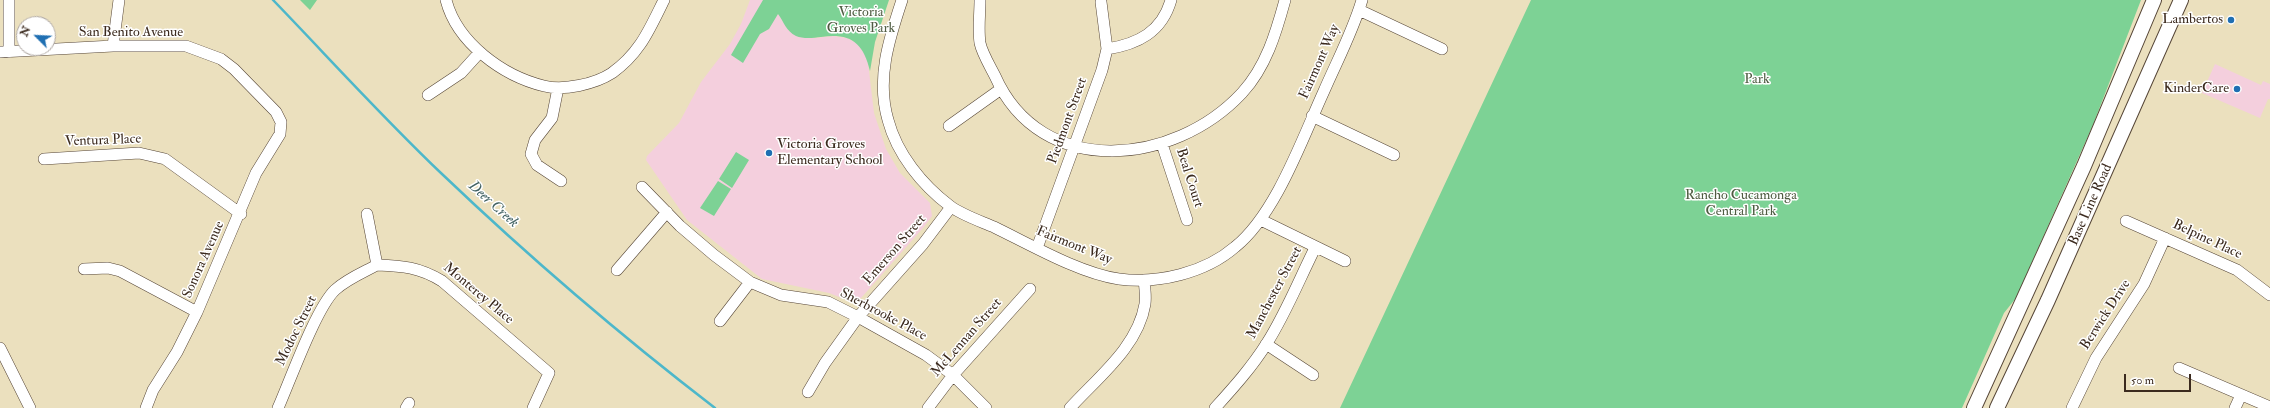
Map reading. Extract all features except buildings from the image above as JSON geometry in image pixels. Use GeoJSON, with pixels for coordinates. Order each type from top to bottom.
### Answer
{"type":"FeatureCollection","features":[{"type":"Feature","properties":{"kind":"main road","name":"Base Line Road"},"geometry":{"type":"LineString","coordinates":[[1974,408],[2084,166],[2154,0]]}},
{"type":"Feature","properties":{"kind":"main road","name":"Base Line Road"},"geometry":{"type":"LineString","coordinates":[[1998,408],[2058,279],[2180,0]]}},
{"type":"Feature","properties":{"kind":"street"},"geometry":{"type":"LineString","coordinates":[[4,52],[9,0]]}},
{"type":"Feature","properties":{"kind":"street"},"geometry":{"type":"LineString","coordinates":[[113,46],[119,0]]}},
{"type":"Feature","properties":{"kind":"street"},"geometry":{"type":"LineString","coordinates":[[446,0],[454,21],[463,34],[480,52],[515,74],[545,87],[558,88],[588,83],[610,74],[634,55],[646,37],[664,0]]}},
{"type":"Feature","properties":{"kind":"street","name":"Fairmont Way"},"geometry":{"type":"LineString","coordinates":[[902,0],[889,39],[884,63],[884,95],[888,121],[909,163],[922,180],[951,207],[1037,248],[1095,273],[1119,279],[1144,280],[1176,276],[1207,264],[1234,248],[1261,220],[1312,116],[1361,5]]}},
{"type":"Feature","properties":{"kind":"street"},"geometry":{"type":"LineString","coordinates":[[980,0],[980,44],[1001,89],[1015,109],[1030,123],[1057,139],[1075,146],[1096,151],[1118,152],[1139,150],[1162,144],[1196,128],[1226,108],[1243,92],[1257,73],[1268,52],[1285,0]]}},
{"type":"Feature","properties":{"kind":"street"},"geometry":{"type":"LineString","coordinates":[[1107,49],[1125,46],[1143,39],[1157,28],[1165,16],[1171,0]]}},
{"type":"Feature","properties":{"kind":"street","name":"Piedmont Street"},"geometry":{"type":"LineString","coordinates":[[1037,248],[1102,70],[1107,49],[1101,2]]}},
{"type":"Feature","properties":{"kind":"street"},"geometry":{"type":"LineString","coordinates":[[1361,5],[1442,49]]}},
{"type":"Feature","properties":{"kind":"street","name":"San Benito Avenue"},"geometry":{"type":"LineString","coordinates":[[4,52],[113,46],[186,46],[209,54],[234,69],[276,112],[282,122]]}},
{"type":"Feature","properties":{"kind":"street"},"geometry":{"type":"LineString","coordinates":[[428,95],[461,73],[480,52]]}},
{"type":"Feature","properties":{"kind":"street"},"geometry":{"type":"LineString","coordinates":[[558,88],[552,118],[535,140],[531,154],[537,165],[561,181]]}},
{"type":"Feature","properties":{"kind":"street"},"geometry":{"type":"LineString","coordinates":[[949,126],[1001,89]]}},
{"type":"Feature","properties":{"kind":"street"},"geometry":{"type":"LineString","coordinates":[[1312,116],[1394,155]]}},
{"type":"Feature","properties":{"kind":"street","name":"Sonora Avenue"},"geometry":{"type":"LineString","coordinates":[[146,408],[153,390],[177,352],[197,312],[241,214],[256,174],[280,134],[282,122]]}},
{"type":"Feature","properties":{"kind":"street","name":"Beal Court"},"geometry":{"type":"LineString","coordinates":[[1162,144],[1187,220]]}},
{"type":"Feature","properties":{"kind":"street","name":"Ventura Place"},"geometry":{"type":"LineString","coordinates":[[44,159],[139,152],[152,155],[165,159],[241,214]]}},
{"type":"Feature","properties":{"kind":"street","name":"Sherbrooke Place"},"geometry":{"type":"LineString","coordinates":[[642,187],[714,255],[750,282],[781,295],[828,302],[858,316],[909,344],[953,375],[986,408]]}},
{"type":"Feature","properties":{"kind":"street","name":"Emerson Street"},"geometry":{"type":"LineString","coordinates":[[808,392],[825,363],[858,316],[923,244],[951,207]]}},
{"type":"Feature","properties":{"kind":"street"},"geometry":{"type":"LineString","coordinates":[[618,270],[667,212]]}},
{"type":"Feature","properties":{"kind":"street"},"geometry":{"type":"LineString","coordinates":[[367,214],[377,265]]}},
{"type":"Feature","properties":{"kind":"street"},"geometry":{"type":"LineString","coordinates":[[1261,220],[1315,248],[1345,261]]}},
{"type":"Feature","properties":{"kind":"street","name":"Belpine Place"},"geometry":{"type":"LineString","coordinates":[[2126,221],[2237,270],[2270,295]]}},
{"type":"Feature","properties":{"kind":"street","name":"Berwick Drive"},"geometry":{"type":"LineString","coordinates":[[2072,408],[2096,358],[2144,284],[2165,238]]}},
{"type":"Feature","properties":{"kind":"street","name":"Manchester Street"},"geometry":{"type":"LineString","coordinates":[[1215,408],[1241,379],[1266,344],[1286,310],[1315,248]]}},
{"type":"Feature","properties":{"kind":"street","name":"Monterey Place"},"geometry":{"type":"LineString","coordinates":[[377,265],[412,267],[427,271],[442,281],[549,373],[533,408]]}},
{"type":"Feature","properties":{"kind":"street","name":"Modoc Street"},"geometry":{"type":"LineString","coordinates":[[278,408],[321,310],[330,298],[348,280],[377,265]]}},
{"type":"Feature","properties":{"kind":"street"},"geometry":{"type":"LineString","coordinates":[[84,269],[108,268],[120,271],[197,312]]}},
{"type":"Feature","properties":{"kind":"street"},"geometry":{"type":"LineString","coordinates":[[1070,408],[1111,364],[1131,337],[1145,305],[1144,280]]}},
{"type":"Feature","properties":{"kind":"street"},"geometry":{"type":"LineString","coordinates":[[720,321],[750,282]]}},
{"type":"Feature","properties":{"kind":"street","name":"McLennan Street"},"geometry":{"type":"LineString","coordinates":[[928,408],[953,375],[1030,289]]}},
{"type":"Feature","properties":{"kind":"street"},"geometry":{"type":"LineString","coordinates":[[1266,344],[1314,375]]}},
{"type":"Feature","properties":{"kind":"street"},"geometry":{"type":"LineString","coordinates":[[0,348],[30,408]]}},
{"type":"Feature","properties":{"kind":"street"},"geometry":{"type":"LineString","coordinates":[[2179,368],[2270,407]]}},
{"type":"Feature","properties":{"kind":"street"},"geometry":{"type":"LineString","coordinates":[[2235,408],[2241,395]]}},
{"type":"Feature","properties":{"kind":"shaded area","name":"Victoria Groves Elementary School"},"geometry":{"type":"Polygon","coordinates":[[[750,0],[764,0],[780,16],[814,38],[834,36],[847,38],[857,43],[865,53],[868,63],[874,113],[886,149],[900,173],[930,203],[932,216],[861,298],[849,301],[829,293],[762,279],[687,220],[646,160],[647,156],[679,123],[701,82],[730,44],[741,24],[750,0]]]}},
{"type":"Feature","properties":{"kind":"shaded area","name":"KinderCare"},"geometry":{"type":"Polygon","coordinates":[[[2215,64],[2261,85],[2263,81],[2270,84],[2270,99],[2268,99],[2260,118],[2202,93],[2215,64]]]}},
{"type":"Feature","properties":{"kind":"green space"},"geometry":{"type":"Polygon","coordinates":[[[300,0],[317,0],[310,10],[300,0]]]}},
{"type":"Feature","properties":{"kind":"green space","name":"Victoria Groves Park"},"geometry":{"type":"Polygon","coordinates":[[[763,0],[889,0],[875,42],[870,71],[863,53],[859,46],[854,42],[847,38],[831,36],[802,38],[796,36],[787,29],[778,14],[769,29],[760,34],[743,63],[731,55],[763,0]]]}},
{"type":"Feature","properties":{"kind":"green space","name":"Rancho Cucamonga Central Park"},"geometry":{"type":"Polygon","coordinates":[[[1531,0],[2141,0],[2093,125],[2016,298],[2004,313],[1962,408],[1340,408],[1531,0]]]}},
{"type":"Feature","properties":{"kind":"green space"},"geometry":{"type":"Polygon","coordinates":[[[736,152],[749,160],[732,188],[719,179],[736,152]]]}},
{"type":"Feature","properties":{"kind":"green space"},"geometry":{"type":"Polygon","coordinates":[[[718,181],[731,189],[714,216],[700,208],[718,181]]]}},
{"type":"Feature","properties":{"kind":"waterway","name":"Deer Creek"},"geometry":{"type":"LineString","coordinates":[[273,0],[356,88],[475,205],[610,324],[715,408]]}},
{"type":"Feature","properties":{"kind":"place","name":"Lambertos"},"geometry":{"type":"Point","coordinates":[2231,20]}},
{"type":"Feature","properties":{"kind":"place","name":"KinderCare"},"geometry":{"type":"Point","coordinates":[2237,89]}},
{"type":"Feature","properties":{"kind":"place","name":"Victoria Groves Elementary School"},"geometry":{"type":"Point","coordinates":[769,153]}},
{"type":"Feature","properties":{"kind":"park label","name":"Park"},"geometry":{"type":"Point","coordinates":[1757,80]}}]}
